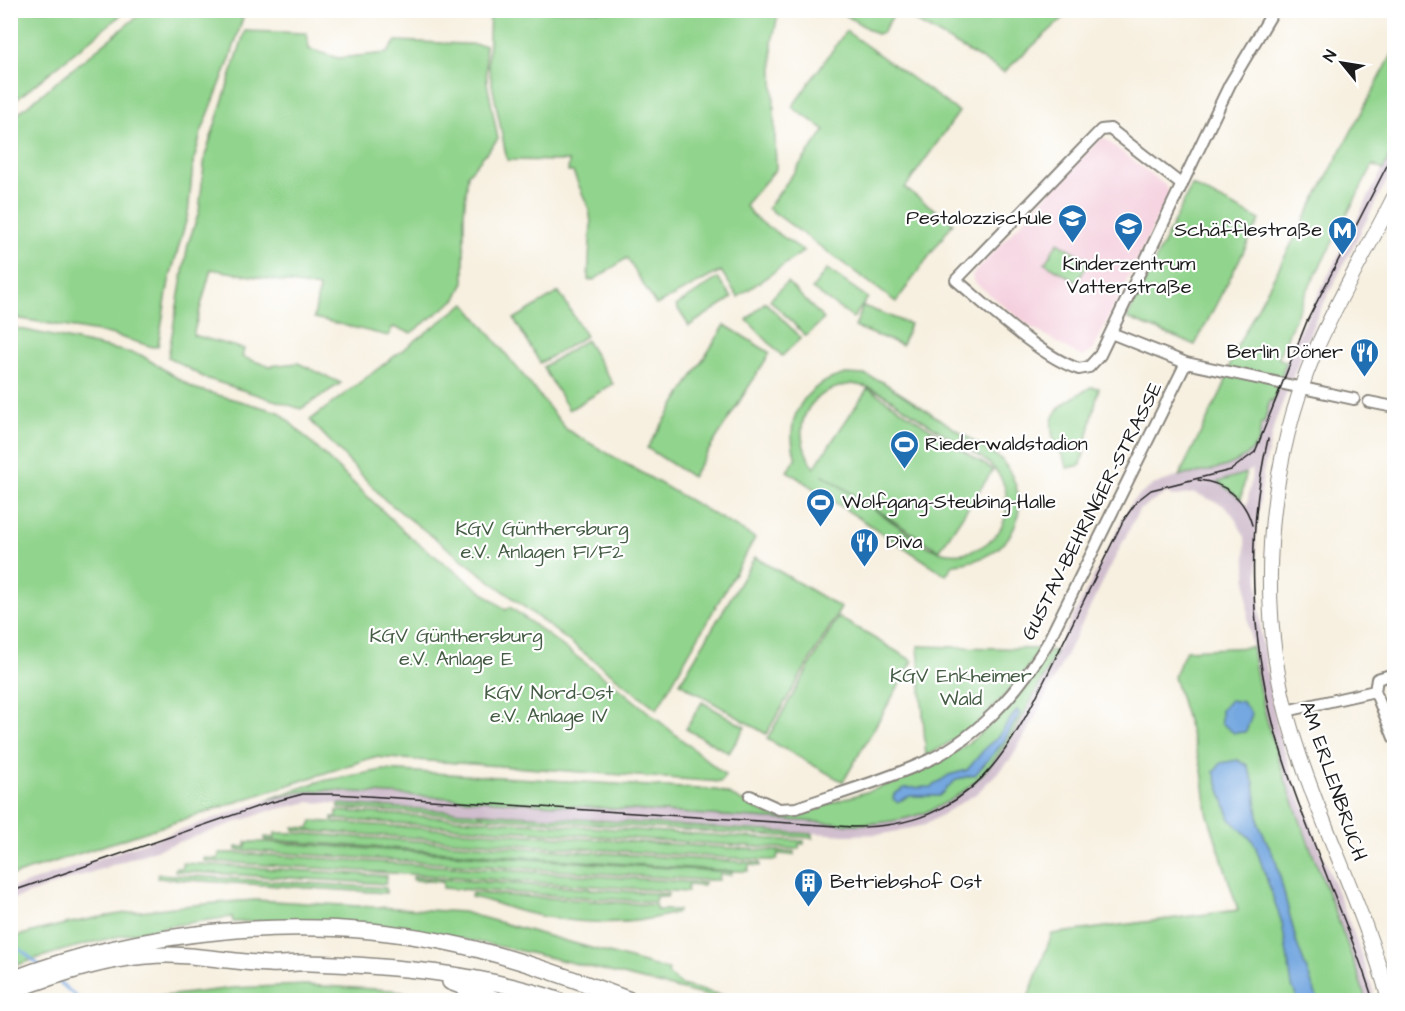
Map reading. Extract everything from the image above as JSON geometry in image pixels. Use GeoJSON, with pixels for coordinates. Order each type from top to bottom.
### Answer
{"type":"FeatureCollection","features":[{"type":"Feature","properties":{"kind":"highway"},"geometry":{"type":"LineString","coordinates":[[10,980],[79,957],[129,953],[237,931],[302,928],[364,931],[470,947],[554,971],[630,1000]]}},
{"type":"Feature","properties":{"kind":"highway"},"geometry":{"type":"LineString","coordinates":[[10,992],[129,953],[272,964],[308,962],[425,972],[498,984],[558,1000]]}},
{"type":"Feature","properties":{"kind":"highway"},"geometry":{"type":"LineString","coordinates":[[425,972],[498,1000]]}},
{"type":"Feature","properties":{"kind":"main road","name":"AM ERLENBRUCH"},"geometry":{"type":"LineString","coordinates":[[1389,1000],[1377,959],[1302,763],[1286,711],[1274,644],[1271,553],[1280,478],[1302,387],[1324,332],[1395,197]]}},
{"type":"Feature","properties":{"kind":"street"},"geometry":{"type":"LineString","coordinates":[[1182,185],[1110,129],[1101,130],[956,280],[1021,333],[1074,367],[1084,368],[1096,360],[1111,333],[1182,185],[1230,84],[1274,10]]}},
{"type":"Feature","properties":{"kind":"street"},"geometry":{"type":"LineString","coordinates":[[1111,333],[1186,363],[1354,399]]}},
{"type":"Feature","properties":{"kind":"street","name":"GUSTAV-BEHRINGER-STRASSE"},"geometry":{"type":"LineString","coordinates":[[750,796],[778,809],[796,808],[919,765],[971,733],[1000,707],[1025,677],[1047,644],[1186,363]]}},
{"type":"Feature","properties":{"kind":"street"},"geometry":{"type":"LineString","coordinates":[[1369,402],[1395,407]]}},
{"type":"Feature","properties":{"kind":"street"},"geometry":{"type":"LineString","coordinates":[[1395,674],[1377,679],[1375,691],[1390,709],[1395,738]]}},
{"type":"Feature","properties":{"kind":"street"},"geometry":{"type":"LineString","coordinates":[[1286,711],[1375,691]]}},
{"type":"Feature","properties":{"kind":"shaded area","name":"Pestalozzischule"},"geometry":{"type":"Polygon","coordinates":[[[1104,138],[1165,185],[1170,193],[1093,350],[1082,357],[1029,326],[973,281],[972,275],[1099,140],[1104,138]]]}},
{"type":"Feature","properties":{"kind":"shaded area"},"geometry":{"type":"Polygon","coordinates":[[[1394,147],[1394,167],[1317,316],[1275,422],[1263,473],[1256,538],[1261,636],[1277,726],[1294,781],[1356,940],[1376,1000],[1366,1000],[1342,930],[1283,779],[1268,732],[1248,624],[1245,537],[1233,515],[1223,505],[1195,493],[1170,497],[1171,493],[1165,494],[1139,510],[1033,721],[1011,759],[977,793],[925,825],[883,834],[846,835],[309,802],[269,811],[11,900],[10,889],[267,800],[314,790],[847,824],[896,820],[944,803],[978,779],[1010,741],[1132,501],[1153,485],[1179,476],[1224,467],[1247,453],[1258,442],[1270,400],[1273,401],[1286,362],[1301,328],[1394,147]],[[1253,469],[1246,473],[1241,499],[1247,506],[1253,469]]]}},
{"type":"Feature","properties":{"kind":"green space"},"geometry":{"type":"Polygon","coordinates":[[[11,10],[126,10],[126,11],[11,104],[11,10]]]}},
{"type":"Feature","properties":{"kind":"green space"},"geometry":{"type":"Polygon","coordinates":[[[144,11],[245,11],[230,59],[201,133],[193,164],[188,214],[169,281],[158,346],[153,347],[110,334],[10,317],[10,214],[14,183],[11,172],[11,119],[144,11]]]}},
{"type":"Feature","properties":{"kind":"green space"},"geometry":{"type":"Polygon","coordinates":[[[490,11],[779,11],[772,42],[776,169],[745,205],[755,218],[804,251],[738,297],[721,271],[656,305],[627,258],[594,280],[588,280],[591,223],[589,209],[573,172],[568,172],[569,161],[507,160],[488,64],[490,11]]]}},
{"type":"Feature","properties":{"kind":"green space"},"geometry":{"type":"Polygon","coordinates":[[[839,11],[896,11],[882,33],[876,34],[839,11]]]}},
{"type":"Feature","properties":{"kind":"green space"},"geometry":{"type":"Polygon","coordinates":[[[897,11],[1071,11],[1004,72],[897,11]]]}},
{"type":"Feature","properties":{"kind":"green space"},"geometry":{"type":"Polygon","coordinates":[[[245,31],[307,33],[309,49],[338,58],[387,53],[396,41],[485,45],[487,82],[498,139],[468,174],[464,213],[464,282],[456,299],[411,333],[393,327],[388,336],[314,318],[319,288],[211,269],[193,335],[244,349],[242,357],[269,366],[298,363],[341,383],[301,409],[205,378],[168,357],[188,244],[199,212],[205,156],[245,31]]]}},
{"type":"Feature","properties":{"kind":"green space"},"geometry":{"type":"Polygon","coordinates":[[[846,31],[959,112],[905,188],[953,223],[896,302],[768,208],[825,130],[792,107],[846,31]]]}},
{"type":"Feature","properties":{"kind":"green space"},"geometry":{"type":"Polygon","coordinates":[[[1394,51],[1394,147],[1383,170],[1373,165],[1307,291],[1278,358],[1286,362],[1273,401],[1270,400],[1264,423],[1261,423],[1258,442],[1243,458],[1233,463],[1212,470],[1179,476],[1224,386],[1233,354],[1394,51]]]}},
{"type":"Feature","properties":{"kind":"green space"},"geometry":{"type":"Polygon","coordinates":[[[1192,185],[1260,220],[1195,345],[1127,318],[1192,185]]]}},
{"type":"Feature","properties":{"kind":"green space"},"geometry":{"type":"Polygon","coordinates":[[[1058,242],[1090,261],[1077,282],[1045,263],[1058,242]]]}},
{"type":"Feature","properties":{"kind":"green space"},"geometry":{"type":"Polygon","coordinates":[[[827,269],[868,298],[853,318],[812,289],[827,269]]]}},
{"type":"Feature","properties":{"kind":"green space"},"geometry":{"type":"Polygon","coordinates":[[[718,278],[732,298],[689,326],[676,306],[718,278]]]}},
{"type":"Feature","properties":{"kind":"green space"},"geometry":{"type":"Polygon","coordinates":[[[787,282],[824,319],[806,336],[770,300],[787,282]]]}},
{"type":"Feature","properties":{"kind":"green space"},"geometry":{"type":"Polygon","coordinates":[[[559,292],[586,336],[540,363],[514,319],[559,292]]]}},
{"type":"Feature","properties":{"kind":"green space"},"geometry":{"type":"Polygon","coordinates":[[[765,302],[801,338],[782,356],[747,320],[765,302]]]}},
{"type":"Feature","properties":{"kind":"green space","name":"KGV Günthersburg e.V. Anlagen F1/F2"},"geometry":{"type":"Polygon","coordinates":[[[465,303],[567,430],[755,538],[657,709],[385,500],[310,420],[465,303]]]}},
{"type":"Feature","properties":{"kind":"green space"},"geometry":{"type":"Polygon","coordinates":[[[863,306],[910,324],[902,345],[855,327],[863,306]]]}},
{"type":"Feature","properties":{"kind":"green space"},"geometry":{"type":"Polygon","coordinates":[[[725,325],[770,353],[692,477],[647,448],[725,325]]]}},
{"type":"Feature","properties":{"kind":"green space"},"geometry":{"type":"Polygon","coordinates":[[[11,327],[141,355],[193,388],[279,412],[410,537],[506,610],[510,607],[620,689],[725,775],[721,782],[374,757],[11,876],[11,327]]]}},
{"type":"Feature","properties":{"kind":"green space"},"geometry":{"type":"Polygon","coordinates":[[[586,340],[613,384],[569,410],[543,367],[586,340]]]}},
{"type":"Feature","properties":{"kind":"green space","name":"Riederwaldstadion"},"geometry":{"type":"Polygon","coordinates":[[[846,374],[866,375],[883,382],[1001,459],[1012,477],[1018,495],[1019,512],[1014,528],[1005,541],[992,553],[975,560],[954,564],[946,575],[787,471],[796,459],[792,430],[800,405],[808,394],[831,379],[846,374]],[[852,384],[823,394],[812,403],[806,414],[802,426],[802,439],[814,468],[868,388],[993,470],[939,551],[953,554],[967,552],[980,548],[991,540],[1002,525],[1007,508],[1002,480],[993,467],[883,394],[868,387],[852,384]],[[822,474],[929,547],[938,551],[938,550],[822,474]]]}},
{"type":"Feature","properties":{"kind":"green space"},"geometry":{"type":"Polygon","coordinates":[[[1091,387],[1099,388],[1081,465],[1067,468],[1053,435],[1051,425],[1053,416],[1064,404],[1091,387]]]}},
{"type":"Feature","properties":{"kind":"green space"},"geometry":{"type":"Polygon","coordinates":[[[1246,473],[1241,499],[1218,482],[1246,473]]]}},
{"type":"Feature","properties":{"kind":"green space"},"geometry":{"type":"Polygon","coordinates":[[[755,557],[841,608],[766,734],[680,683],[755,557]]]}},
{"type":"Feature","properties":{"kind":"green space"},"geometry":{"type":"Polygon","coordinates":[[[838,617],[913,661],[843,782],[767,739],[838,617]]]}},
{"type":"Feature","properties":{"kind":"green space","name":"KGV Enkheimer Wald"},"geometry":{"type":"Polygon","coordinates":[[[918,646],[1040,649],[1021,678],[974,727],[926,757],[918,646]]]}},
{"type":"Feature","properties":{"kind":"green space"},"geometry":{"type":"Polygon","coordinates":[[[1252,647],[1260,693],[1286,782],[1366,1000],[1027,1000],[1052,934],[1238,910],[1207,812],[1202,770],[1174,677],[1186,650],[1252,647]]]}},
{"type":"Feature","properties":{"kind":"green space"},"geometry":{"type":"Polygon","coordinates":[[[1050,650],[1056,652],[1020,721],[980,776],[956,797],[926,812],[890,821],[847,824],[327,790],[300,792],[267,800],[317,782],[383,770],[716,790],[725,792],[768,814],[785,817],[869,791],[937,763],[966,744],[995,720],[1022,689],[1050,650]]]}},
{"type":"Feature","properties":{"kind":"green space"},"geometry":{"type":"Polygon","coordinates":[[[702,702],[745,727],[729,753],[686,729],[702,702]]]}},
{"type":"Feature","properties":{"kind":"green space"},"geometry":{"type":"Polygon","coordinates":[[[339,804],[813,834],[813,838],[339,808],[339,804]]]}},
{"type":"Feature","properties":{"kind":"green space"},"geometry":{"type":"Polygon","coordinates":[[[337,811],[804,841],[804,844],[799,844],[799,849],[794,849],[332,819],[332,817],[337,817],[337,811]]]}},
{"type":"Feature","properties":{"kind":"green space"},"geometry":{"type":"Polygon","coordinates":[[[312,821],[794,852],[794,855],[778,854],[777,860],[762,860],[294,830],[294,827],[309,828],[312,821]]]}},
{"type":"Feature","properties":{"kind":"green space"},"geometry":{"type":"Polygon","coordinates":[[[275,833],[760,863],[760,866],[749,865],[748,871],[733,871],[265,840],[265,837],[275,838],[275,833]]]}},
{"type":"Feature","properties":{"kind":"green space"},"geometry":{"type":"Polygon","coordinates":[[[246,842],[732,872],[731,875],[720,874],[719,880],[704,880],[236,850],[236,847],[246,847],[246,842]]]}},
{"type":"Feature","properties":{"kind":"green space"},"geometry":{"type":"Polygon","coordinates":[[[219,853],[704,883],[703,886],[688,885],[687,892],[204,861],[204,858],[218,859],[219,853]]]}},
{"type":"Feature","properties":{"kind":"green space"},"geometry":{"type":"Polygon","coordinates":[[[183,863],[387,876],[386,884],[175,871],[175,868],[183,868],[183,863]]]}},
{"type":"Feature","properties":{"kind":"green space"},"geometry":{"type":"Polygon","coordinates":[[[158,874],[386,888],[386,893],[157,878],[158,874]]]}},
{"type":"Feature","properties":{"kind":"green space"},"geometry":{"type":"Polygon","coordinates":[[[413,877],[668,894],[667,897],[656,896],[655,902],[443,888],[443,882],[413,880],[413,877]]]}},
{"type":"Feature","properties":{"kind":"green space"},"geometry":{"type":"Polygon","coordinates":[[[472,893],[656,905],[656,910],[678,910],[678,912],[620,922],[581,921],[523,912],[471,897],[472,893]]]}},
{"type":"Feature","properties":{"kind":"green space"},"geometry":{"type":"Polygon","coordinates":[[[255,900],[463,912],[669,970],[668,974],[681,985],[742,1000],[712,997],[534,954],[415,931],[355,924],[294,921],[233,922],[232,917],[120,936],[11,967],[11,938],[71,923],[132,912],[255,900]]]}},
{"type":"Feature","properties":{"kind":"green space"},"geometry":{"type":"Polygon","coordinates":[[[305,985],[391,990],[445,1000],[131,1000],[233,988],[305,985]]]}},
{"type":"Feature","properties":{"kind":"water"},"geometry":{"type":"Polygon","coordinates":[[[1230,700],[1242,702],[1252,714],[1246,732],[1234,733],[1221,723],[1221,710],[1230,700]]]}},
{"type":"Feature","properties":{"kind":"water"},"geometry":{"type":"Polygon","coordinates":[[[1017,710],[1020,713],[1003,743],[975,775],[957,779],[939,796],[910,796],[897,802],[893,799],[894,794],[905,788],[931,787],[949,775],[967,770],[987,746],[997,738],[1017,710]]]}},
{"type":"Feature","properties":{"kind":"water"},"geometry":{"type":"Polygon","coordinates":[[[1238,760],[1247,765],[1254,783],[1259,825],[1276,861],[1297,944],[1318,1000],[1298,1000],[1292,986],[1282,923],[1256,848],[1252,840],[1230,819],[1214,772],[1221,763],[1238,760]]]}},
{"type":"Feature","properties":{"kind":"waterway"},"geometry":{"type":"LineString","coordinates":[[20,949],[39,965]]}},
{"type":"Feature","properties":{"kind":"waterway"},"geometry":{"type":"LineString","coordinates":[[58,981],[80,1000]]}},
{"type":"Feature","properties":{"kind":"tram line"},"geometry":{"type":"LineString","coordinates":[[10,892],[265,804],[303,794],[335,794],[853,827],[895,824],[929,814],[959,798],[983,777],[1023,722],[1123,521],[1137,501],[1151,490],[1231,470],[1255,452],[1307,321],[1394,152]]}},
{"type":"Feature","properties":{"kind":"tram line"},"geometry":{"type":"LineString","coordinates":[[1268,439],[1256,511],[1254,547],[1256,620],[1266,692],[1284,762],[1373,1000]]}},
{"type":"Feature","properties":{"kind":"tram line"},"geometry":{"type":"LineString","coordinates":[[1198,480],[1208,481],[1225,488],[1239,500],[1252,525]]}},
{"type":"Feature","properties":{"kind":"place","name":"Pestalozzischule"},"geometry":{"type":"Point","coordinates":[1073,244]}},
{"type":"Feature","properties":{"kind":"place","name":"Kinderzentrum Vatterstraße"},"geometry":{"type":"Point","coordinates":[1129,252]}},
{"type":"Feature","properties":{"kind":"place","name":"Schäfflestraße"},"geometry":{"type":"Point","coordinates":[1343,256]}},
{"type":"Feature","properties":{"kind":"place","name":"Berlin Döner"},"geometry":{"type":"Point","coordinates":[1364,378]}},
{"type":"Feature","properties":{"kind":"place","name":"Riederwaldstadion"},"geometry":{"type":"Point","coordinates":[904,470]}},
{"type":"Feature","properties":{"kind":"place","name":"Wolfgang-Steubing-Halle"},"geometry":{"type":"Point","coordinates":[821,528]}},
{"type":"Feature","properties":{"kind":"place","name":"Diva"},"geometry":{"type":"Point","coordinates":[865,568]}},
{"type":"Feature","properties":{"kind":"place","name":"Betriebshof Ost"},"geometry":{"type":"Point","coordinates":[809,908]}},
{"type":"Feature","properties":{"kind":"park label","name":"KGV Günthersburg e.V. Anlage E"},"geometry":{"type":"Point","coordinates":[456,648]}},
{"type":"Feature","properties":{"kind":"park label","name":"KGV Nord-Ost e.V. Anlage IV"},"geometry":{"type":"Point","coordinates":[549,704]}}]}
